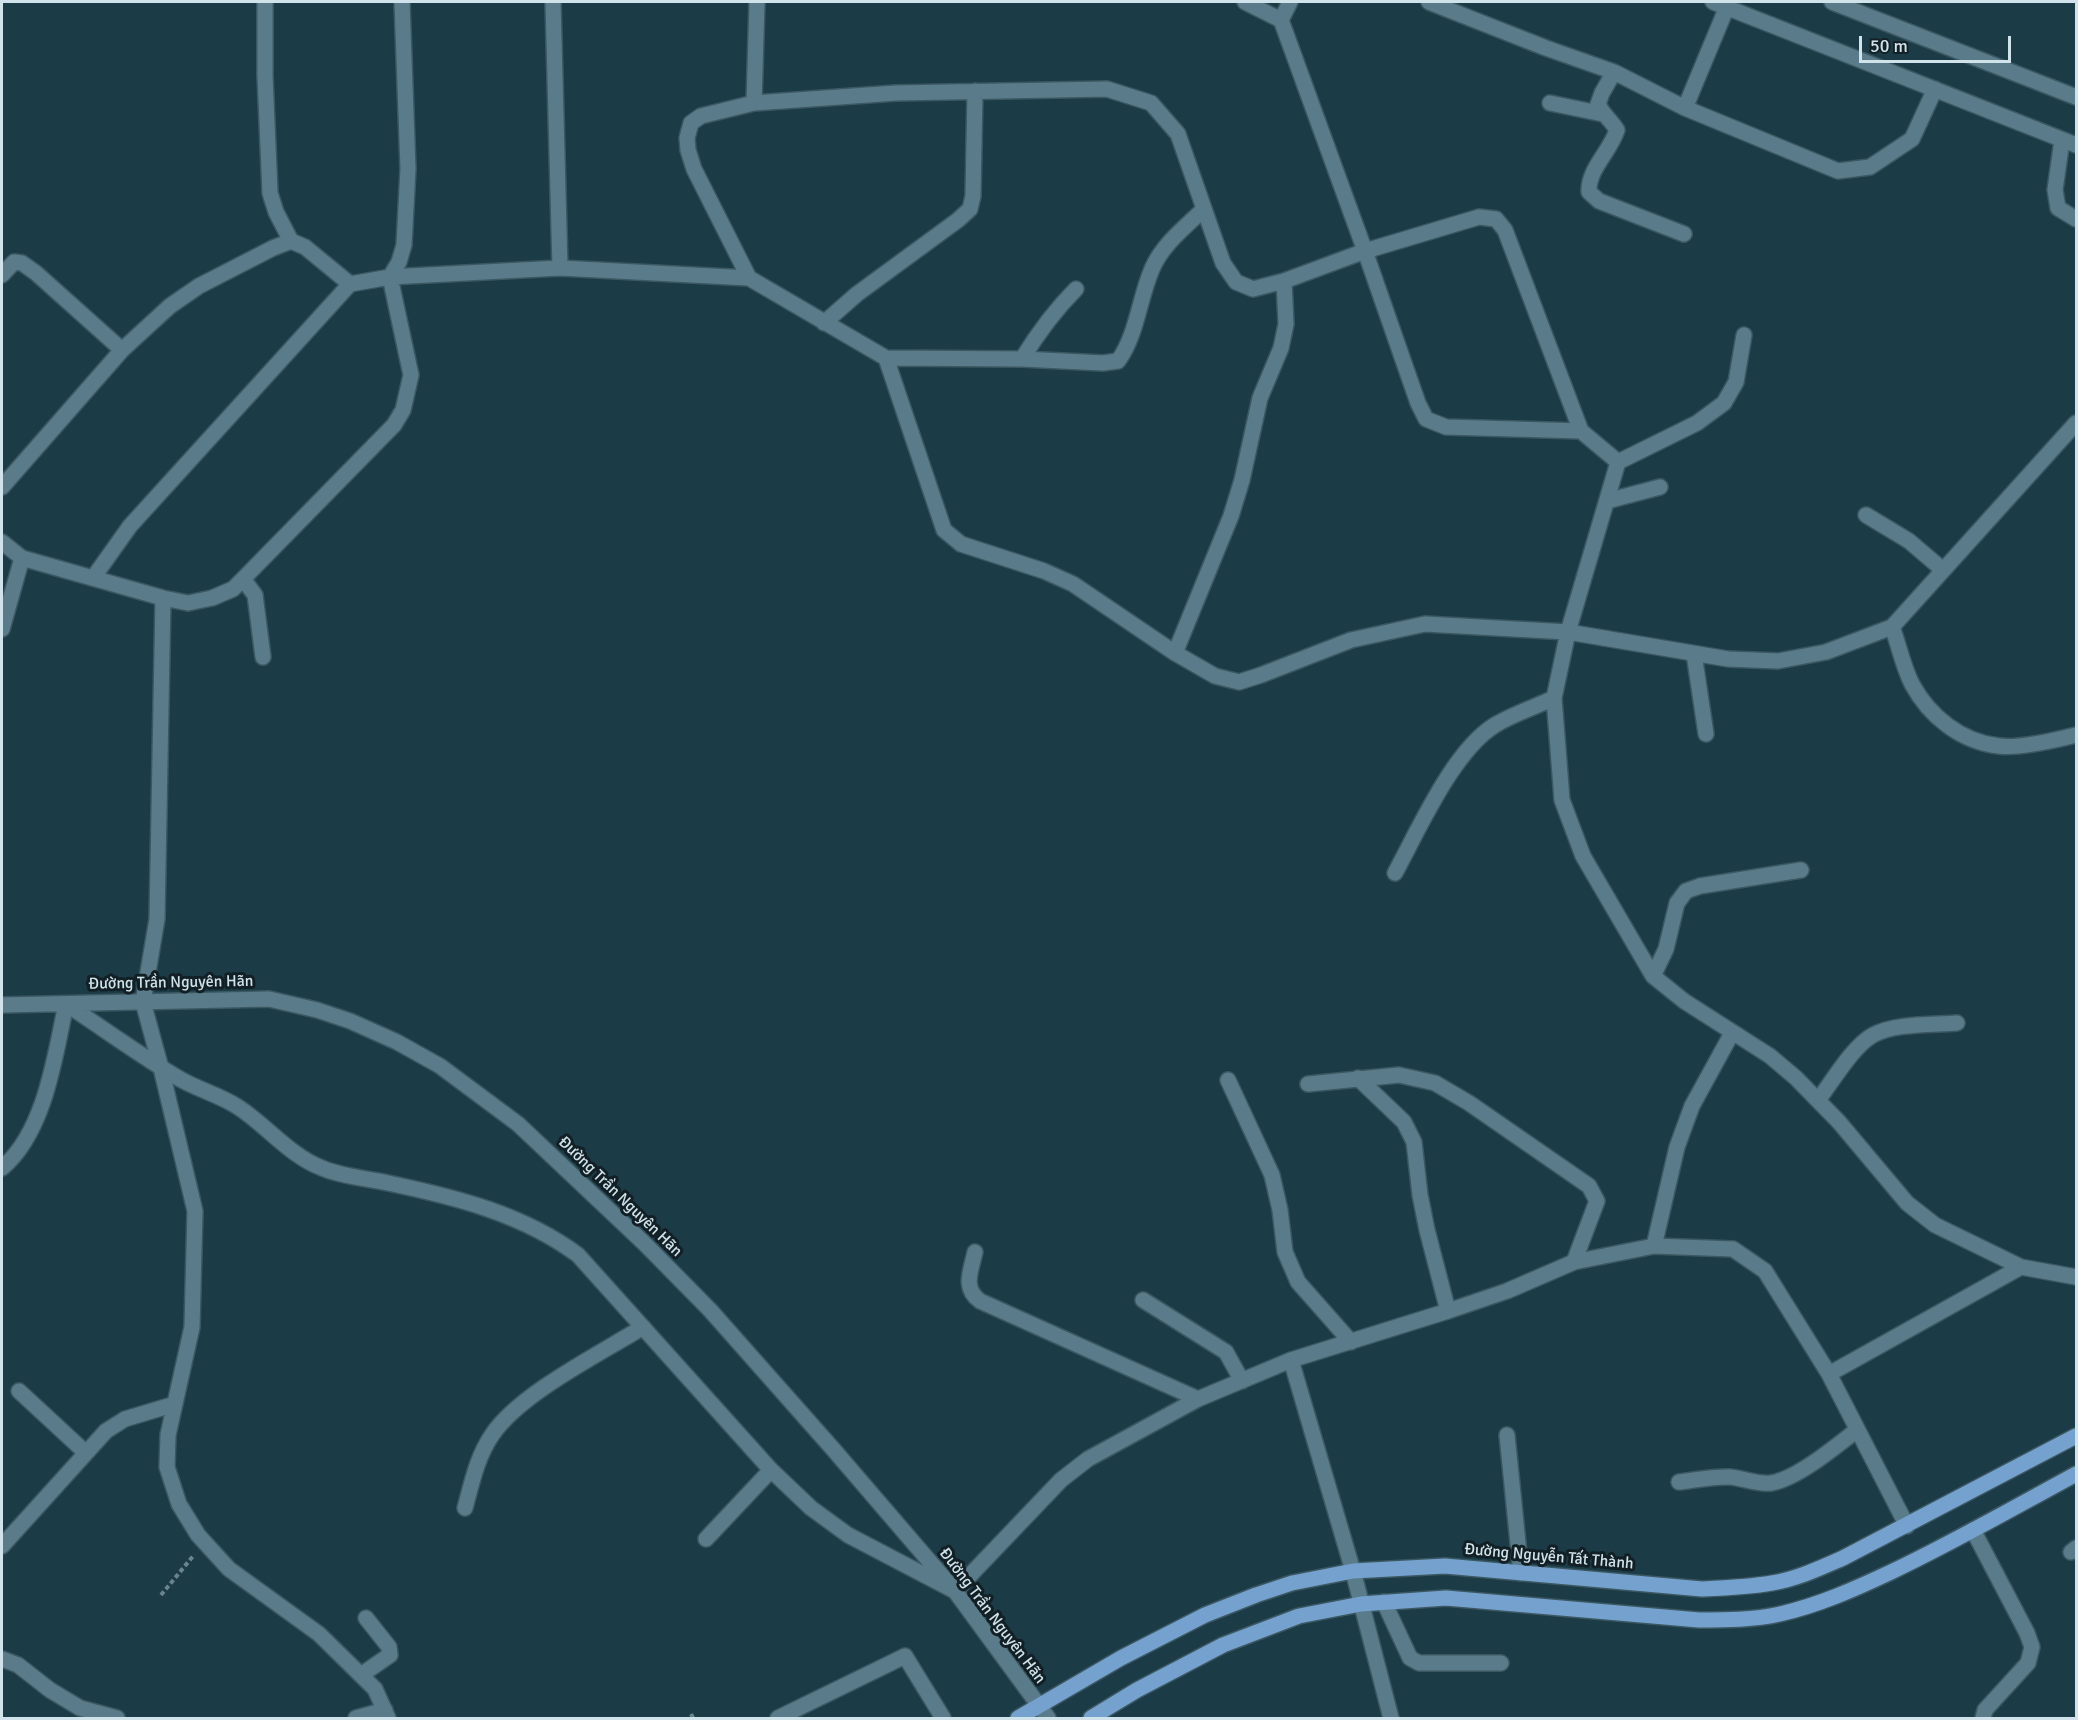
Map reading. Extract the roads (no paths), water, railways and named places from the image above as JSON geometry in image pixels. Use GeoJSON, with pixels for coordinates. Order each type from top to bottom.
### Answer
{"type":"FeatureCollection","features":[{"type":"Feature","properties":{"kind":"main road","name":"Đường Nguyễn Tất Thành"},"geometry":{"type":"LineString","coordinates":[[1018,1719],[1121,1658],[1205,1615],[1292,1583],[1353,1571],[1445,1566],[1702,1589],[1739,1588],[1774,1583],[1809,1573],[1907,1526],[2076,1436]]}},
{"type":"Feature","properties":{"kind":"main road"},"geometry":{"type":"LineString","coordinates":[[1091,1719],[1137,1690],[1223,1645],[1299,1616],[1360,1604],[1446,1598],[1698,1620],[1738,1620],[1779,1614],[1819,1603],[1925,1556],[2076,1474]]}},
{"type":"Feature","properties":{"kind":"street"},"geometry":{"type":"LineString","coordinates":[[265,2],[270,193],[276,212],[291,241],[305,247],[350,284]]}},
{"type":"Feature","properties":{"kind":"street"},"geometry":{"type":"LineString","coordinates":[[2,542],[22,558],[164,598],[188,603],[212,598],[233,589],[394,425],[404,411],[411,375],[390,277],[399,262],[404,245],[407,180],[402,2]]}},
{"type":"Feature","properties":{"kind":"street"},"geometry":{"type":"LineString","coordinates":[[553,2],[560,268]]}},
{"type":"Feature","properties":{"kind":"street"},"geometry":{"type":"LineString","coordinates":[[754,103],[757,2]]}},
{"type":"Feature","properties":{"kind":"street"},"geometry":{"type":"LineString","coordinates":[[1245,2],[1281,20],[1418,403],[1426,419],[1446,427],[1581,431]]}},
{"type":"Feature","properties":{"kind":"street"},"geometry":{"type":"LineString","coordinates":[[1281,20],[1290,2]]}},
{"type":"Feature","properties":{"kind":"street"},"geometry":{"type":"LineString","coordinates":[[1429,2],[1614,72],[1685,108],[1838,171],[1870,167],[1912,139],[1935,89]]}},
{"type":"Feature","properties":{"kind":"street"},"geometry":{"type":"LineString","coordinates":[[1832,2],[2076,97]]}},
{"type":"Feature","properties":{"kind":"street"},"geometry":{"type":"LineString","coordinates":[[1685,108],[1723,3],[2069,143],[2055,190],[2058,208],[2076,219]]}},
{"type":"Feature","properties":{"kind":"street"},"geometry":{"type":"LineString","coordinates":[[1602,114],[1598,104],[1614,72]]}},
{"type":"Feature","properties":{"kind":"street"},"geometry":{"type":"LineString","coordinates":[[749,278],[694,169],[688,150],[687,138],[691,123],[701,116],[754,103],[896,93],[1107,89],[1151,103],[1178,134],[1223,263],[1236,282],[1253,289],[1284,281],[1365,251],[1479,217],[1496,219],[1505,230],[1581,431],[1618,462]]}},
{"type":"Feature","properties":{"kind":"street"},"geometry":{"type":"LineString","coordinates":[[824,323],[857,294],[970,209],[973,196],[975,92]]}},
{"type":"Feature","properties":{"kind":"street"},"geometry":{"type":"LineString","coordinates":[[1550,103],[1602,114],[1612,121],[1617,130],[1613,142],[1588,180],[1589,192],[1599,201],[1684,234]]}},
{"type":"Feature","properties":{"kind":"street"},"geometry":{"type":"LineString","coordinates":[[93,578],[130,526],[350,284],[390,277],[560,268],[749,278],[885,358],[1022,359],[1103,363],[1118,361],[1127,350],[1153,266],[1168,243],[1204,209]]}},
{"type":"Feature","properties":{"kind":"street"},"geometry":{"type":"LineString","coordinates":[[2,487],[122,350],[170,306],[200,286],[291,241]]}},
{"type":"Feature","properties":{"kind":"street"},"geometry":{"type":"LineString","coordinates":[[2,275],[14,262],[22,263],[122,350]]}},
{"type":"Feature","properties":{"kind":"street"},"geometry":{"type":"LineString","coordinates":[[1175,653],[1231,516],[1242,480],[1260,399],[1281,348],[1286,324],[1284,281]]}},
{"type":"Feature","properties":{"kind":"street"},"geometry":{"type":"LineString","coordinates":[[1022,359],[1040,330],[1076,289]]}},
{"type":"Feature","properties":{"kind":"street"},"geometry":{"type":"LineString","coordinates":[[1744,335],[1736,382],[1724,403],[1696,423],[1618,462],[1568,632],[1554,699],[1562,800],[1583,856],[1653,976],[1684,1001],[1770,1056],[1796,1078],[1839,1122],[1907,1203],[1935,1225],[2022,1267],[2076,1277]]}},
{"type":"Feature","properties":{"kind":"street"},"geometry":{"type":"LineString","coordinates":[[885,358],[944,530],[961,544],[1044,571],[1073,584],[1175,653],[1215,676],[1239,682],[1351,639],[1425,624],[1568,632],[1728,659],[1778,661],[1826,652],[1893,627],[2076,423]]}},
{"type":"Feature","properties":{"kind":"street"},"geometry":{"type":"LineString","coordinates":[[1607,501],[1660,487]]}},
{"type":"Feature","properties":{"kind":"street"},"geometry":{"type":"LineString","coordinates":[[1866,515],[1909,541],[1943,570]]}},
{"type":"Feature","properties":{"kind":"street"},"geometry":{"type":"LineString","coordinates":[[2,629],[22,558]]}},
{"type":"Feature","properties":{"kind":"street"},"geometry":{"type":"LineString","coordinates":[[243,579],[255,595],[263,657]]}},
{"type":"Feature","properties":{"kind":"street"},"geometry":{"type":"LineString","coordinates":[[164,598],[157,920],[143,1002],[195,1211],[192,1327],[168,1435],[167,1467],[179,1504],[198,1535],[229,1569],[319,1634],[375,1689],[386,1714],[356,1719]]}},
{"type":"Feature","properties":{"kind":"street"},"geometry":{"type":"LineString","coordinates":[[1893,627],[1911,683],[1930,712],[1966,738],[2000,747],[2050,742],[2076,735]]}},
{"type":"Feature","properties":{"kind":"street"},"geometry":{"type":"LineString","coordinates":[[1694,654],[1706,734]]}},
{"type":"Feature","properties":{"kind":"street"},"geometry":{"type":"LineString","coordinates":[[1395,873],[1450,774],[1470,747],[1495,726],[1554,699]]}},
{"type":"Feature","properties":{"kind":"street"},"geometry":{"type":"LineString","coordinates":[[1653,976],[1666,950],[1677,903],[1686,891],[1700,886],[1801,870]]}},
{"type":"Feature","properties":{"kind":"street","name":"Đường Trần Nguyên Hãn"},"geometry":{"type":"LineString","coordinates":[[2,1005],[269,999],[317,1010],[350,1021],[398,1042],[434,1062],[518,1124],[573,1174],[710,1310],[955,1592],[1048,1719]]}},
{"type":"Feature","properties":{"kind":"street"},"geometry":{"type":"LineString","coordinates":[[2,1168],[24,1143],[43,1101],[50,1081],[66,1004],[161,1068],[197,1089],[235,1105],[258,1120],[297,1155],[321,1168],[457,1198],[540,1230],[578,1255],[771,1470],[811,1508],[848,1535],[955,1592],[1061,1480],[1088,1459],[1198,1399],[1291,1360],[1507,1291],[1574,1262],[1654,1246],[1733,1249],[1765,1271],[1829,1374],[1907,1526]]}},
{"type":"Feature","properties":{"kind":"street"},"geometry":{"type":"LineString","coordinates":[[1818,1100],[1859,1045],[1873,1035],[1891,1029],[1957,1023]]}},
{"type":"Feature","properties":{"kind":"street"},"geometry":{"type":"LineString","coordinates":[[1654,1246],[1677,1147],[1692,1106],[1732,1033]]}},
{"type":"Feature","properties":{"kind":"street"},"geometry":{"type":"LineString","coordinates":[[1308,1084],[1399,1075],[1435,1083],[1469,1103],[1589,1186],[1597,1201],[1574,1262]]}},
{"type":"Feature","properties":{"kind":"street"},"geometry":{"type":"LineString","coordinates":[[1358,1078],[1404,1122],[1414,1142],[1425,1222],[1448,1311]]}},
{"type":"Feature","properties":{"kind":"street"},"geometry":{"type":"LineString","coordinates":[[1228,1080],[1272,1175],[1280,1210],[1285,1252],[1298,1282],[1351,1342]]}},
{"type":"Feature","properties":{"kind":"street"},"geometry":{"type":"LineString","coordinates":[[975,1252],[969,1286],[972,1295],[980,1301],[1198,1399]]}},
{"type":"Feature","properties":{"kind":"street"},"geometry":{"type":"LineString","coordinates":[[1829,1374],[2022,1267]]}},
{"type":"Feature","properties":{"kind":"street"},"geometry":{"type":"LineString","coordinates":[[1143,1300],[1226,1352],[1242,1381]]}},
{"type":"Feature","properties":{"kind":"street"},"geometry":{"type":"LineString","coordinates":[[465,1508],[477,1462],[493,1433],[520,1404],[643,1327]]}},
{"type":"Feature","properties":{"kind":"street"},"geometry":{"type":"LineString","coordinates":[[1291,1360],[1353,1571],[1391,1719]]}},
{"type":"Feature","properties":{"kind":"street"},"geometry":{"type":"LineString","coordinates":[[19,1391],[86,1453]]}},
{"type":"Feature","properties":{"kind":"street"},"geometry":{"type":"LineString","coordinates":[[2,1546],[106,1431],[125,1419],[175,1404]]}},
{"type":"Feature","properties":{"kind":"street"},"geometry":{"type":"LineString","coordinates":[[1679,1482],[1731,1477],[1768,1484],[1777,1482],[1820,1458],[1857,1430]]}},
{"type":"Feature","properties":{"kind":"street"},"geometry":{"type":"LineString","coordinates":[[1507,1435],[1521,1573]]}},
{"type":"Feature","properties":{"kind":"street"},"geometry":{"type":"LineString","coordinates":[[706,1539],[771,1470]]}},
{"type":"Feature","properties":{"kind":"street"},"geometry":{"type":"LineString","coordinates":[[1973,1530],[2027,1633],[2032,1647],[2028,1663],[1985,1710],[1983,1719]]}},
{"type":"Feature","properties":{"kind":"street"},"geometry":{"type":"LineString","coordinates":[[1384,1602],[1410,1658],[1419,1663],[1501,1662]]}},
{"type":"Feature","properties":{"kind":"street"},"geometry":{"type":"LineString","coordinates":[[361,1675],[390,1654],[389,1647],[366,1618]]}},
{"type":"Feature","properties":{"kind":"street"},"geometry":{"type":"LineString","coordinates":[[778,1719],[905,1656],[943,1719]]}},
{"type":"Feature","properties":{"kind":"street"},"geometry":{"type":"LineString","coordinates":[[2,1659],[24,1669],[80,1708],[117,1719]]}}]}
